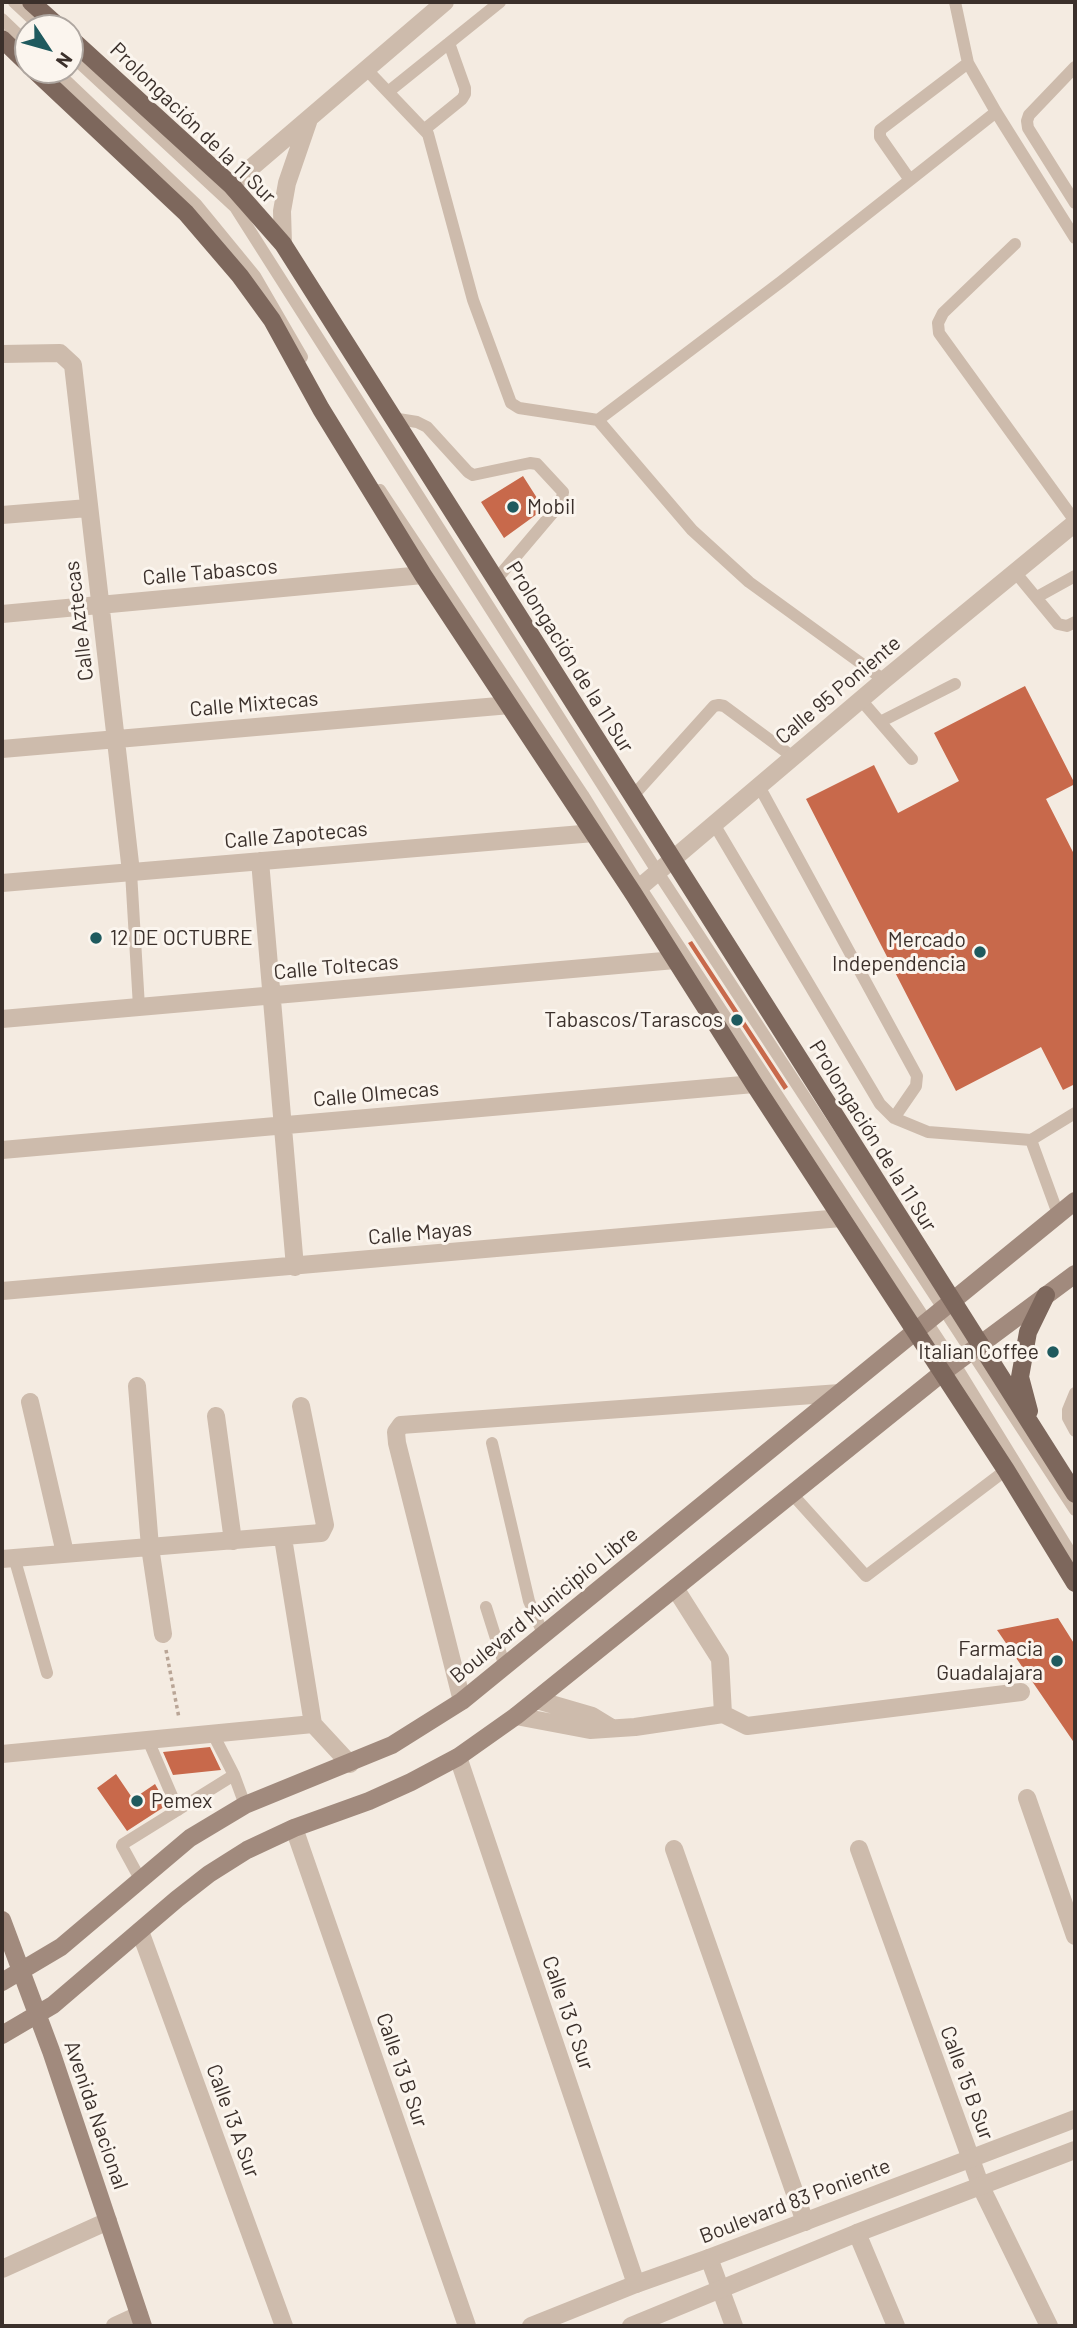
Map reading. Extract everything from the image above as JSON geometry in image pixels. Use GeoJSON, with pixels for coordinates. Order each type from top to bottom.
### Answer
{"type":"FeatureCollection","features":[{"type":"Feature","properties":{"kind":"main road"},"geometry":{"type":"LineString","coordinates":[[31,2],[44,14]]}},
{"type":"Feature","properties":{"kind":"main road","name":"Prolongación de la 11 Sur"},"geometry":{"type":"LineString","coordinates":[[84,51],[231,185],[283,244],[632,797],[664,865],[974,1348],[1043,1447]]}},
{"type":"Feature","properties":{"kind":"main road"},"geometry":{"type":"LineString","coordinates":[[49,84],[186,213],[240,276],[272,320],[321,408],[423,575],[594,833],[637,890],[675,960],[841,1218],[948,1368],[1075,1583]]}},
{"type":"Feature","properties":{"kind":"main road","name":"Boulevard Municipio Libre"},"geometry":{"type":"LineString","coordinates":[[2,1982],[61,1947],[190,1839],[245,1805],[392,1745],[462,1701],[1075,1201]]}},
{"type":"Feature","properties":{"kind":"main road"},"geometry":{"type":"LineString","coordinates":[[2,2035],[37,2015],[209,1874],[247,1850],[294,1828],[369,1801],[458,1757],[516,1716],[948,1368],[1075,1274]]}},
{"type":"Feature","properties":{"kind":"main road"},"geometry":{"type":"LineString","coordinates":[[1046,1295],[1028,1332],[1020,1377],[1023,1397],[1043,1447],[1075,1494]]}},
{"type":"Feature","properties":{"kind":"main road","name":"Avenida Nacional"},"geometry":{"type":"LineString","coordinates":[[2,1920],[141,2320]]}},
{"type":"Feature","properties":{"kind":"street"},"geometry":{"type":"LineString","coordinates":[[231,185],[445,2]]}},
{"type":"Feature","properties":{"kind":"street"},"geometry":{"type":"LineString","coordinates":[[283,244],[282,211],[287,183],[310,118]]}},
{"type":"Feature","properties":{"kind":"street","name":"Calle Aztecas"},"geometry":{"type":"LineString","coordinates":[[2,354],[60,353],[73,365],[131,872]]}},
{"type":"Feature","properties":{"kind":"street"},"geometry":{"type":"LineString","coordinates":[[2,515],[88,508]]}},
{"type":"Feature","properties":{"kind":"street","name":"Calle 95 Poniente"},"geometry":{"type":"LineString","coordinates":[[637,890],[1075,522]]}},
{"type":"Feature","properties":{"kind":"street","name":"Calle Tabascos"},"geometry":{"type":"LineString","coordinates":[[2,614],[423,575]]}},
{"type":"Feature","properties":{"kind":"street","name":"Calle Mixtecas"},"geometry":{"type":"LineString","coordinates":[[2,749],[510,705]]}},
{"type":"Feature","properties":{"kind":"street","name":"Calle Zapotecas"},"geometry":{"type":"LineString","coordinates":[[2,883],[594,833]]}},
{"type":"Feature","properties":{"kind":"street"},"geometry":{"type":"LineString","coordinates":[[260,861],[295,1267]]}},
{"type":"Feature","properties":{"kind":"street","name":"Calle Toltecas"},"geometry":{"type":"LineString","coordinates":[[2,1019],[675,960]]}},
{"type":"Feature","properties":{"kind":"street","name":"Calle Olmecas"},"geometry":{"type":"LineString","coordinates":[[2,1150],[754,1084]]}},
{"type":"Feature","properties":{"kind":"street","name":"Calle Mayas"},"geometry":{"type":"LineString","coordinates":[[2,1291],[841,1218]]}},
{"type":"Feature","properties":{"kind":"street"},"geometry":{"type":"LineString","coordinates":[[137,1386],[150,1547],[163,1634]]}},
{"type":"Feature","properties":{"kind":"street"},"geometry":{"type":"LineString","coordinates":[[462,1701],[397,1443],[396,1432],[401,1424],[840,1393]]}},
{"type":"Feature","properties":{"kind":"street"},"geometry":{"type":"LineString","coordinates":[[30,1402],[65,1553]]}},
{"type":"Feature","properties":{"kind":"street"},"geometry":{"type":"LineString","coordinates":[[8,1558],[321,1533],[325,1525],[301,1406]]}},
{"type":"Feature","properties":{"kind":"street"},"geometry":{"type":"LineString","coordinates":[[216,1416],[233,1541]]}},
{"type":"Feature","properties":{"kind":"street"},"geometry":{"type":"LineString","coordinates":[[283,1538],[313,1724],[350,1764]]}},
{"type":"Feature","properties":{"kind":"street"},"geometry":{"type":"LineString","coordinates":[[675,1588],[720,1659],[723,1714]]}},
{"type":"Feature","properties":{"kind":"street"},"geometry":{"type":"LineString","coordinates":[[516,1716],[590,1730],[635,1727],[723,1714],[747,1726],[1021,1692]]}},
{"type":"Feature","properties":{"kind":"street"},"geometry":{"type":"LineString","coordinates":[[537,1700],[592,1716],[610,1727]]}},
{"type":"Feature","properties":{"kind":"street"},"geometry":{"type":"LineString","coordinates":[[2,1754],[313,1724]]}},
{"type":"Feature","properties":{"kind":"street","name":"Calle 13 C Sur"},"geometry":{"type":"LineString","coordinates":[[458,1757],[635,2284]]}},
{"type":"Feature","properties":{"kind":"street"},"geometry":{"type":"LineString","coordinates":[[1027,1798],[1075,1936]]}},
{"type":"Feature","properties":{"kind":"street","name":"Calle 13 B Sur"},"geometry":{"type":"LineString","coordinates":[[294,1828],[467,2326]]}},
{"type":"Feature","properties":{"kind":"street"},"geometry":{"type":"LineString","coordinates":[[674,1849],[805,2222]]}},
{"type":"Feature","properties":{"kind":"street","name":"Calle 15 B Sur"},"geometry":{"type":"LineString","coordinates":[[859,1849],[981,2186],[1049,2326]]}},
{"type":"Feature","properties":{"kind":"street","name":"Calle 13 A Sur"},"geometry":{"type":"LineString","coordinates":[[140,1931],[284,2326]]}},
{"type":"Feature","properties":{"kind":"street","name":"Boulevard 83 Poniente"},"geometry":{"type":"LineString","coordinates":[[531,2326],[635,2284],[1075,2119]]}},
{"type":"Feature","properties":{"kind":"street"},"geometry":{"type":"LineString","coordinates":[[631,2326],[857,2234],[1075,2150]]}},
{"type":"Feature","properties":{"kind":"street"},"geometry":{"type":"LineString","coordinates":[[2,2269],[108,2221]]}},
{"type":"Feature","properties":{"kind":"street"},"geometry":{"type":"LineString","coordinates":[[857,2234],[896,2326]]}},
{"type":"Feature","properties":{"kind":"street"},"geometry":{"type":"LineString","coordinates":[[709,2258],[734,2326]]}},
{"type":"Feature","properties":{"kind":"street"},"geometry":{"type":"LineString","coordinates":[[115,2326],[141,2320]]}},
{"type":"Feature","properties":{"kind":"lane"},"geometry":{"type":"LineString","coordinates":[[14,2],[27,14]]}},
{"type":"Feature","properties":{"kind":"lane"},"geometry":{"type":"LineString","coordinates":[[388,92],[500,2]]}},
{"type":"Feature","properties":{"kind":"lane"},"geometry":{"type":"LineString","coordinates":[[955,2],[968,62],[1075,238]]}},
{"type":"Feature","properties":{"kind":"lane"},"geometry":{"type":"LineString","coordinates":[[425,129],[465,94],[449,43]]}},
{"type":"Feature","properties":{"kind":"lane"},"geometry":{"type":"LineString","coordinates":[[910,180],[880,137],[880,130],[968,62]]}},
{"type":"Feature","properties":{"kind":"lane"},"geometry":{"type":"LineString","coordinates":[[84,67],[235,207],[664,865]]}},
{"type":"Feature","properties":{"kind":"lane"},"geometry":{"type":"LineString","coordinates":[[1075,67],[1029,115],[1027,121],[1028,128],[1075,203]]}},
{"type":"Feature","properties":{"kind":"lane"},"geometry":{"type":"LineString","coordinates":[[366,69],[425,129],[473,300],[511,403],[519,408],[598,421],[692,530],[749,582],[884,680]]}},
{"type":"Feature","properties":{"kind":"lane"},"geometry":{"type":"LineString","coordinates":[[70,84],[196,204],[256,276],[293,339],[341,431],[583,795],[637,890],[921,1327]]}},
{"type":"Feature","properties":{"kind":"lane"},"geometry":{"type":"LineString","coordinates":[[598,421],[782,281],[996,112]]}},
{"type":"Feature","properties":{"kind":"lane"},"geometry":{"type":"LineString","coordinates":[[1015,244],[943,313],[938,323],[939,333],[1075,522]]}},
{"type":"Feature","properties":{"kind":"lane"},"geometry":{"type":"LineString","coordinates":[[392,418],[417,422],[427,428],[473,475],[530,463],[537,464],[563,492],[561,503],[495,581]]}},
{"type":"Feature","properties":{"kind":"lane"},"geometry":{"type":"LineString","coordinates":[[1015,572],[1058,624],[1067,626],[1075,622]]}},
{"type":"Feature","properties":{"kind":"lane"},"geometry":{"type":"LineString","coordinates":[[1037,597],[1075,576]]}},
{"type":"Feature","properties":{"kind":"lane"},"geometry":{"type":"LineString","coordinates":[[880,722],[955,684]]}},
{"type":"Feature","properties":{"kind":"lane"},"geometry":{"type":"LineString","coordinates":[[861,700],[912,760]]}},
{"type":"Feature","properties":{"kind":"lane"},"geometry":{"type":"LineString","coordinates":[[632,797],[714,706],[724,706],[793,757]]}},
{"type":"Feature","properties":{"kind":"lane"},"geometry":{"type":"LineString","coordinates":[[759,786],[917,1076],[916,1086],[894,1118]]}},
{"type":"Feature","properties":{"kind":"lane"},"geometry":{"type":"LineString","coordinates":[[714,824],[880,1104],[894,1118],[928,1132],[1031,1140],[1075,1113]]}},
{"type":"Feature","properties":{"kind":"lane"},"geometry":{"type":"LineString","coordinates":[[131,872],[139,1007]]}},
{"type":"Feature","properties":{"kind":"lane"},"geometry":{"type":"LineString","coordinates":[[1031,1140],[1058,1214]]}},
{"type":"Feature","properties":{"kind":"lane"},"geometry":{"type":"LineString","coordinates":[[974,1348],[1075,1510]]}},
{"type":"Feature","properties":{"kind":"lane"},"geometry":{"type":"LineString","coordinates":[[948,1368],[1075,1560]]}},
{"type":"Feature","properties":{"kind":"lane"},"geometry":{"type":"LineString","coordinates":[[1075,1393],[1068,1410],[1075,1431]]}},
{"type":"Feature","properties":{"kind":"lane"},"geometry":{"type":"LineString","coordinates":[[492,1443],[529,1601],[544,1636]]}},
{"type":"Feature","properties":{"kind":"lane"},"geometry":{"type":"LineString","coordinates":[[792,1494],[866,1576],[1006,1470]]}},
{"type":"Feature","properties":{"kind":"lane"},"geometry":{"type":"LineString","coordinates":[[8,1558],[47,1673]]}},
{"type":"Feature","properties":{"kind":"lane"},"geometry":{"type":"LineString","coordinates":[[486,1607],[505,1667]]}},
{"type":"Feature","properties":{"kind":"lane"},"geometry":{"type":"LineString","coordinates":[[214,1734],[245,1805]]}},
{"type":"Feature","properties":{"kind":"lane"},"geometry":{"type":"LineString","coordinates":[[148,1740],[178,1810]]}},
{"type":"Feature","properties":{"kind":"lane"},"geometry":{"type":"LineString","coordinates":[[140,1879],[122,1845],[234,1775]]}},
{"type":"Feature","properties":{"kind":"path"},"geometry":{"type":"LineString","coordinates":[[163,1634],[182,1737]]}},
{"type":"Feature","properties":{"kind":"building","name":"Mobil"},"geometry":{"type":"Polygon","coordinates":[[[523,476],[544,509],[504,538],[481,502],[523,476]]]}},
{"type":"Feature","properties":{"kind":"building","name":"Mercado Independencia"},"geometry":{"type":"Polygon","coordinates":[[[1025,686],[1075,784],[1046,799],[1075,856],[1075,1084],[1063,1090],[1041,1047],[956,1091],[806,799],[874,765],[898,813],[959,781],[934,733],[1025,686]]]}},
{"type":"Feature","properties":{"kind":"building"},"geometry":{"type":"Polygon","coordinates":[[[692,941],[788,1087],[784,1090],[688,943],[692,941]]]}},
{"type":"Feature","properties":{"kind":"building"},"geometry":{"type":"Polygon","coordinates":[[[1058,1618],[1075,1645],[1075,1744],[997,1630],[1058,1618]]]}},
{"type":"Feature","properties":{"kind":"building","name":"Pemex"},"geometry":{"type":"Polygon","coordinates":[[[210,1747],[221,1770],[173,1775],[163,1752],[210,1747]]]}},
{"type":"Feature","properties":{"kind":"building","name":"Pemex"},"geometry":{"type":"Polygon","coordinates":[[[116,1774],[133,1799],[155,1784],[167,1805],[127,1831],[97,1788],[116,1774]]]}},
{"type":"Feature","properties":{"kind":"place","name":"Mobil"},"geometry":{"type":"Point","coordinates":[513,507]}},
{"type":"Feature","properties":{"kind":"place","name":"12 DE OCTUBRE"},"geometry":{"type":"Point","coordinates":[96,938]}},
{"type":"Feature","properties":{"kind":"place","name":"Mercado Independencia"},"geometry":{"type":"Point","coordinates":[980,952]}},
{"type":"Feature","properties":{"kind":"place","name":"Tabascos/Tarascos"},"geometry":{"type":"Point","coordinates":[737,1020]}},
{"type":"Feature","properties":{"kind":"place","name":"Italian Coffee"},"geometry":{"type":"Point","coordinates":[1053,1352]}},
{"type":"Feature","properties":{"kind":"place","name":"Farmacia Guadalajara"},"geometry":{"type":"Point","coordinates":[1057,1661]}},
{"type":"Feature","properties":{"kind":"place","name":"Pemex"},"geometry":{"type":"Point","coordinates":[137,1801]}}]}
